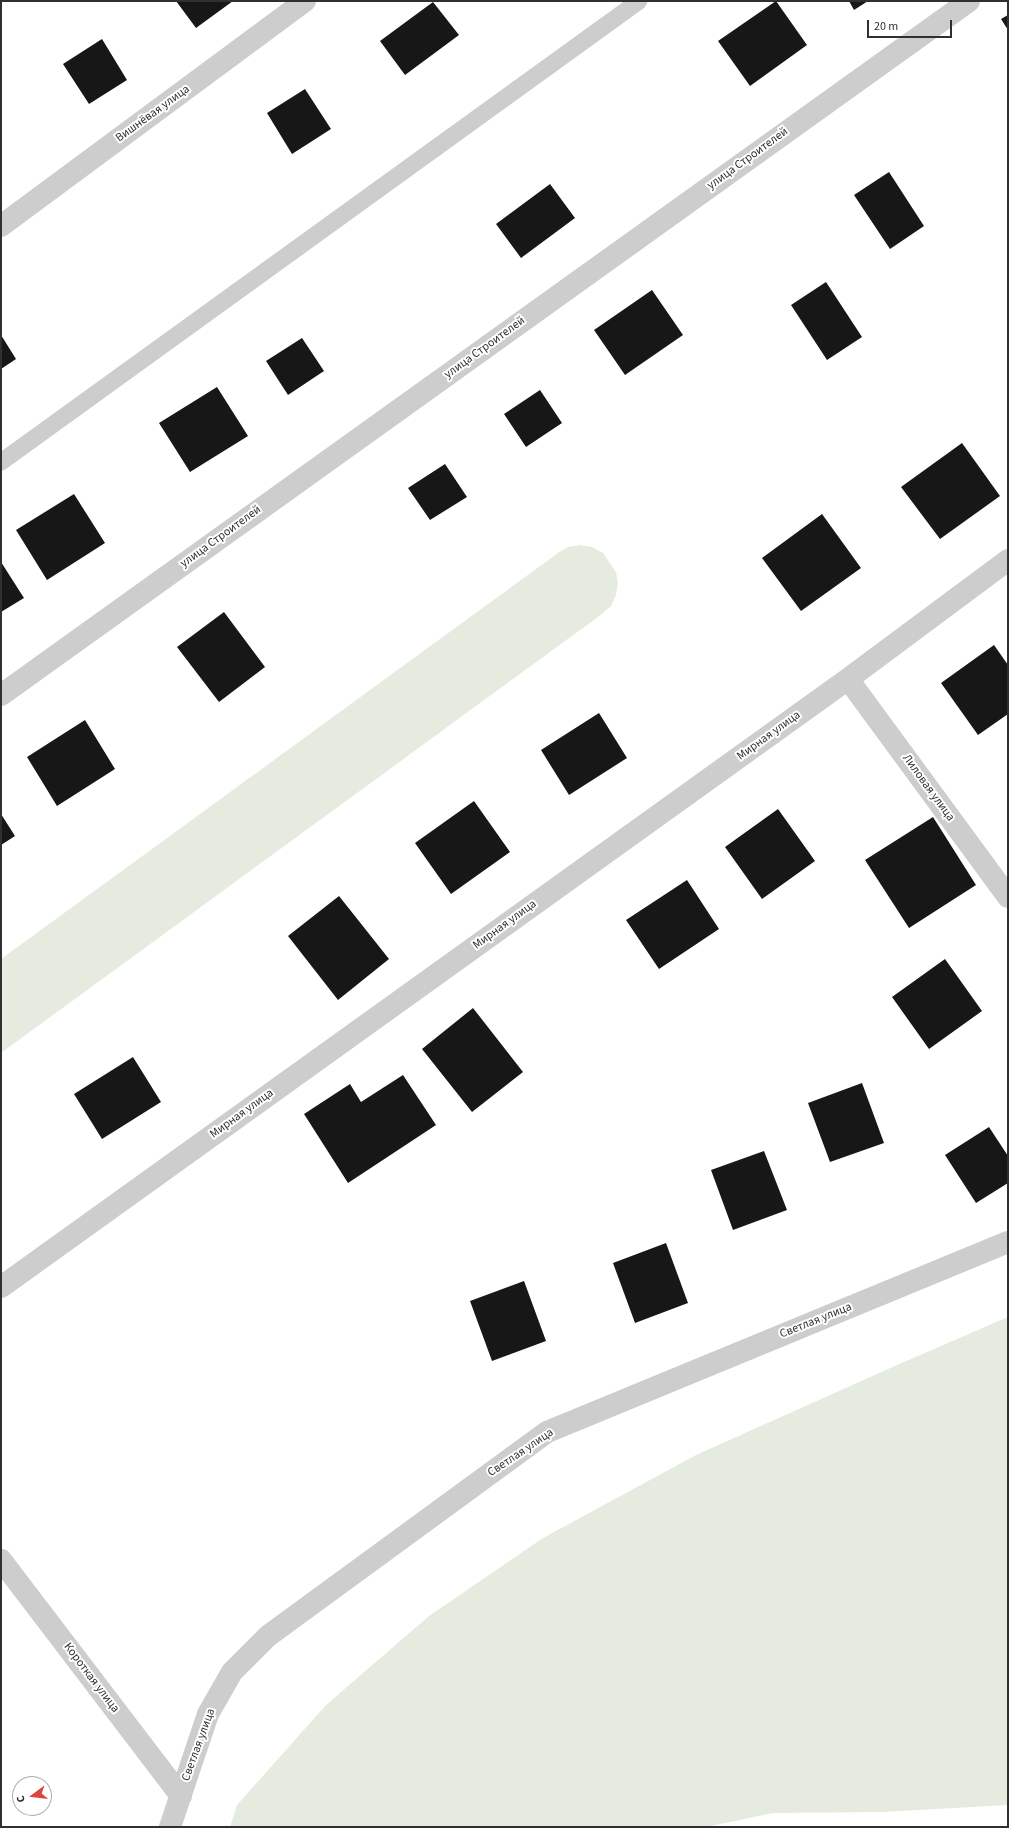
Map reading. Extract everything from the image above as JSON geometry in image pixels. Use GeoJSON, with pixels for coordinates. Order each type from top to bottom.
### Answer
{"type":"FeatureCollection","features":[{"type":"Feature","properties":{"kind":"street","name":"Вишнёвая улица"},"geometry":{"type":"LineString","coordinates":[[1,226],[305,1]]}},
{"type":"Feature","properties":{"kind":"street","name":"улица Строителей"},"geometry":{"type":"LineString","coordinates":[[1,695],[969,1]]}},
{"type":"Feature","properties":{"kind":"street","name":"Мирная улица"},"geometry":{"type":"LineString","coordinates":[[1,1287],[848,679],[1008,560]]}},
{"type":"Feature","properties":{"kind":"street","name":"Лиловая улица"},"geometry":{"type":"LineString","coordinates":[[848,679],[1008,897]]}},
{"type":"Feature","properties":{"kind":"street","name":"Светлая улица"},"geometry":{"type":"LineString","coordinates":[[170,1827],[208,1714],[232,1672],[268,1636],[547,1432],[1008,1242]]}},
{"type":"Feature","properties":{"kind":"street","name":"Короткая улица"},"geometry":{"type":"LineString","coordinates":[[1,1560],[181,1796]]}},
{"type":"Feature","properties":{"kind":"lane"},"geometry":{"type":"LineString","coordinates":[[1,462],[639,1]]}},
{"type":"Feature","properties":{"kind":"shaded area"},"geometry":{"type":"Polygon","coordinates":[[[580,545],[592,547],[603,553],[616,572],[618,583],[616,595],[611,606],[602,614],[1,1053],[1,959],[558,553],[568,547],[580,545]]]}},
{"type":"Feature","properties":{"kind":"shaded area"},"geometry":{"type":"Polygon","coordinates":[[[1008,1317],[1008,1805],[883,1812],[773,1813],[706,1827],[230,1827],[237,1805],[326,1705],[429,1616],[543,1538],[696,1455],[1008,1317]]]}},
{"type":"Feature","properties":{"kind":"building"},"geometry":{"type":"Polygon","coordinates":[[[176,1],[233,1],[196,28],[176,1]]]}},
{"type":"Feature","properties":{"kind":"building"},"geometry":{"type":"Polygon","coordinates":[[[776,1],[807,45],[750,86],[718,41],[776,1]]]}},
{"type":"Feature","properties":{"kind":"building"},"geometry":{"type":"Polygon","coordinates":[[[849,1],[868,1],[854,10],[849,1]]]}},
{"type":"Feature","properties":{"kind":"building"},"geometry":{"type":"Polygon","coordinates":[[[433,2],[459,35],[405,75],[380,41],[433,2]]]}},
{"type":"Feature","properties":{"kind":"building"},"geometry":{"type":"Polygon","coordinates":[[[1008,15],[1008,30],[1001,19],[1008,15]]]}},
{"type":"Feature","properties":{"kind":"building"},"geometry":{"type":"Polygon","coordinates":[[[102,39],[127,80],[89,104],[63,64],[102,39]]]}},
{"type":"Feature","properties":{"kind":"building"},"geometry":{"type":"Polygon","coordinates":[[[305,89],[331,129],[292,154],[267,113],[305,89]]]}},
{"type":"Feature","properties":{"kind":"building"},"geometry":{"type":"Polygon","coordinates":[[[889,172],[924,226],[890,249],[854,195],[889,172]]]}},
{"type":"Feature","properties":{"kind":"building"},"geometry":{"type":"Polygon","coordinates":[[[550,184],[575,218],[521,258],[496,224],[550,184]]]}},
{"type":"Feature","properties":{"kind":"building"},"geometry":{"type":"Polygon","coordinates":[[[826,282],[862,337],[827,360],[791,305],[826,282]]]}},
{"type":"Feature","properties":{"kind":"building"},"geometry":{"type":"Polygon","coordinates":[[[652,290],[683,335],[625,375],[594,330],[652,290]]]}},
{"type":"Feature","properties":{"kind":"building"},"geometry":{"type":"Polygon","coordinates":[[[1,335],[16,359],[1,369],[1,335]]]}},
{"type":"Feature","properties":{"kind":"building"},"geometry":{"type":"Polygon","coordinates":[[[302,338],[324,371],[288,395],[266,361],[302,338]]]}},
{"type":"Feature","properties":{"kind":"building"},"geometry":{"type":"Polygon","coordinates":[[[217,387],[248,436],[190,472],[159,423],[217,387]]]}},
{"type":"Feature","properties":{"kind":"building"},"geometry":{"type":"Polygon","coordinates":[[[540,390],[562,423],[526,447],[504,414],[540,390]]]}},
{"type":"Feature","properties":{"kind":"building"},"geometry":{"type":"Polygon","coordinates":[[[962,443],[1000,496],[940,539],[901,487],[962,443]]]}},
{"type":"Feature","properties":{"kind":"building"},"geometry":{"type":"Polygon","coordinates":[[[445,464],[467,497],[430,520],[408,488],[445,464]]]}},
{"type":"Feature","properties":{"kind":"building"},"geometry":{"type":"Polygon","coordinates":[[[74,494],[105,543],[47,580],[16,530],[74,494]]]}},
{"type":"Feature","properties":{"kind":"building"},"geometry":{"type":"Polygon","coordinates":[[[822,514],[861,568],[801,611],[762,558],[822,514]]]}},
{"type":"Feature","properties":{"kind":"building"},"geometry":{"type":"Polygon","coordinates":[[[1,562],[24,598],[1,612],[1,562]]]}},
{"type":"Feature","properties":{"kind":"building"},"geometry":{"type":"Polygon","coordinates":[[[224,612],[265,667],[219,702],[177,647],[224,612]]]}},
{"type":"Feature","properties":{"kind":"building"},"geometry":{"type":"Polygon","coordinates":[[[994,645],[1008,665],[1008,714],[978,735],[941,683],[994,645]]]}},
{"type":"Feature","properties":{"kind":"building"},"geometry":{"type":"Polygon","coordinates":[[[599,713],[627,758],[569,795],[541,750],[599,713]]]}},
{"type":"Feature","properties":{"kind":"building"},"geometry":{"type":"Polygon","coordinates":[[[85,720],[115,769],[57,806],[27,757],[85,720]]]}},
{"type":"Feature","properties":{"kind":"building"},"geometry":{"type":"Polygon","coordinates":[[[474,801],[510,852],[451,894],[415,843],[474,801]]]}},
{"type":"Feature","properties":{"kind":"building"},"geometry":{"type":"Polygon","coordinates":[[[778,809],[815,861],[762,899],[725,847],[778,809]]]}},
{"type":"Feature","properties":{"kind":"building"},"geometry":{"type":"Polygon","coordinates":[[[1,814],[15,836],[1,845],[1,814]]]}},
{"type":"Feature","properties":{"kind":"building"},"geometry":{"type":"Polygon","coordinates":[[[933,817],[976,885],[909,928],[865,860],[933,817]]]}},
{"type":"Feature","properties":{"kind":"building"},"geometry":{"type":"Polygon","coordinates":[[[687,880],[719,929],[659,969],[626,920],[687,880]]]}},
{"type":"Feature","properties":{"kind":"building"},"geometry":{"type":"Polygon","coordinates":[[[339,896],[389,959],[338,1000],[288,936],[339,896]]]}},
{"type":"Feature","properties":{"kind":"building"},"geometry":{"type":"Polygon","coordinates":[[[945,959],[982,1011],[929,1049],[892,997],[945,959]]]}},
{"type":"Feature","properties":{"kind":"building"},"geometry":{"type":"Polygon","coordinates":[[[473,1008],[523,1072],[472,1112],[422,1049],[473,1008]]]}},
{"type":"Feature","properties":{"kind":"building"},"geometry":{"type":"Polygon","coordinates":[[[133,1057],[161,1102],[102,1139],[74,1094],[133,1057]]]}},
{"type":"Feature","properties":{"kind":"building"},"geometry":{"type":"Polygon","coordinates":[[[403,1075],[436,1125],[348,1183],[304,1114],[350,1084],[361,1102],[403,1075]]]}},
{"type":"Feature","properties":{"kind":"building"},"geometry":{"type":"Polygon","coordinates":[[[862,1083],[884,1143],[830,1162],[808,1103],[862,1083]]]}},
{"type":"Feature","properties":{"kind":"building"},"geometry":{"type":"Polygon","coordinates":[[[989,1127],[1008,1156],[1008,1183],[976,1203],[945,1155],[989,1127]]]}},
{"type":"Feature","properties":{"kind":"building"},"geometry":{"type":"Polygon","coordinates":[[[764,1151],[787,1210],[733,1230],[711,1170],[764,1151]]]}},
{"type":"Feature","properties":{"kind":"building"},"geometry":{"type":"Polygon","coordinates":[[[666,1243],[688,1303],[635,1323],[613,1263],[666,1243]]]}},
{"type":"Feature","properties":{"kind":"building"},"geometry":{"type":"Polygon","coordinates":[[[524,1281],[546,1341],[492,1361],[470,1301],[524,1281]]]}}]}
